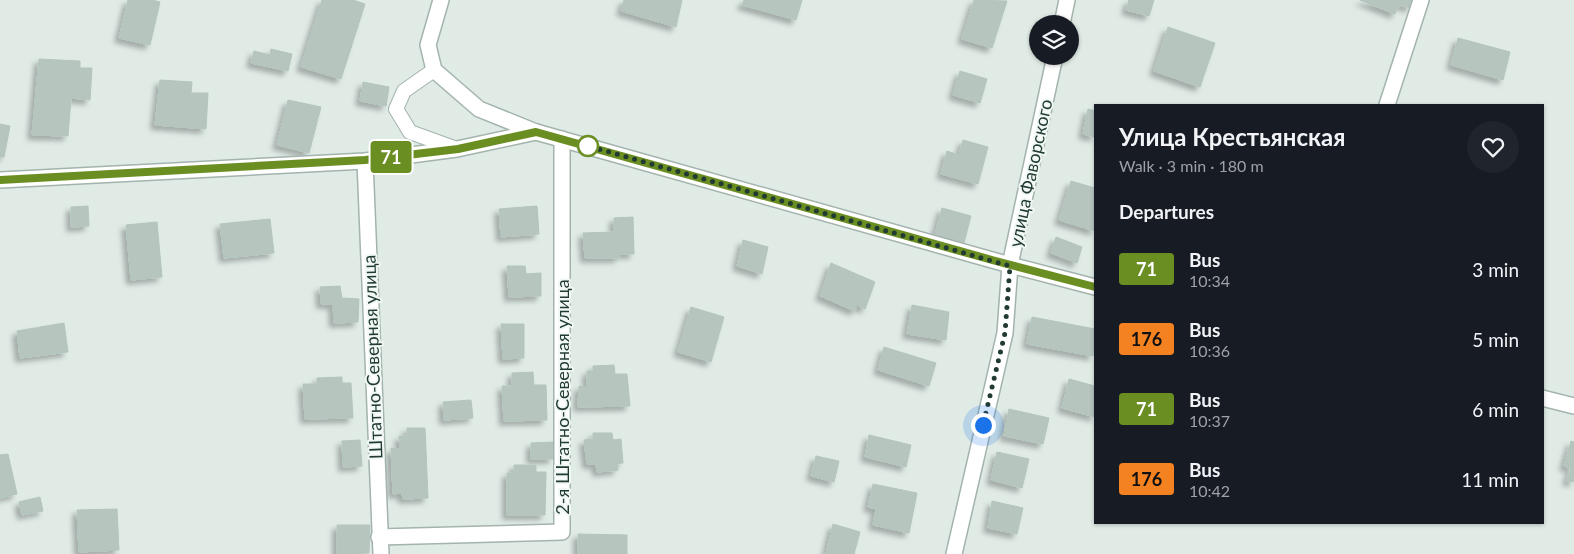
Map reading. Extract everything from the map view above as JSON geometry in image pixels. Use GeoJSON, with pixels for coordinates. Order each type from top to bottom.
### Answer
{"type":"FeatureCollection","features":[{"type":"Feature","properties":{"kind":"street"},"geometry":{"type":"LineString","coordinates":[[442,0],[428,45],[434,70],[479,110],[536,132],[1010,266],[1094,287]]}},
{"type":"Feature","properties":{"kind":"street"},"geometry":{"type":"LineString","coordinates":[[1064,15],[1067,0]]}},
{"type":"Feature","properties":{"kind":"street"},"geometry":{"type":"LineString","coordinates":[[1387,104],[1421,0]]}},
{"type":"Feature","properties":{"kind":"street","name":"улица Фаворского"},"geometry":{"type":"LineString","coordinates":[[954,554],[1005,333],[1010,266],[1053,65]]}},
{"type":"Feature","properties":{"kind":"street"},"geometry":{"type":"LineString","coordinates":[[0,180],[365,160],[458,149],[536,132]]}},
{"type":"Feature","properties":{"kind":"street","name":"2-я Штатно-Северная улица"},"geometry":{"type":"LineString","coordinates":[[379,537],[562,532],[562,139]]}},
{"type":"Feature","properties":{"kind":"street","name":"Штатно-Северная улица"},"geometry":{"type":"LineString","coordinates":[[365,160],[381,554]]}},
{"type":"Feature","properties":{"kind":"street"},"geometry":{"type":"LineString","coordinates":[[1544,398],[1574,406]]}},
{"type":"Feature","properties":{"kind":"lane"},"geometry":{"type":"LineString","coordinates":[[434,70],[404,91],[396,109],[410,132],[458,149]]}},
{"type":"Feature","properties":{"kind":"building"},"geometry":{"type":"Polygon","coordinates":[[[128,0],[160,2],[150,45],[119,38],[128,0]]]}},
{"type":"Feature","properties":{"kind":"building"},"geometry":{"type":"Polygon","coordinates":[[[322,0],[353,0],[365,4],[341,79],[301,67],[322,0]]]}},
{"type":"Feature","properties":{"kind":"building"},"geometry":{"type":"Polygon","coordinates":[[[624,0],[682,0],[676,27],[621,11],[624,0]]]}},
{"type":"Feature","properties":{"kind":"building"},"geometry":{"type":"Polygon","coordinates":[[[744,0],[802,0],[796,20],[742,5],[744,0]]]}},
{"type":"Feature","properties":{"kind":"building"},"geometry":{"type":"Polygon","coordinates":[[[974,0],[1007,1],[992,48],[962,39],[974,0]]]}},
{"type":"Feature","properties":{"kind":"building"},"geometry":{"type":"Polygon","coordinates":[[[1129,0],[1154,0],[1149,16],[1126,10],[1129,0]]]}},
{"type":"Feature","properties":{"kind":"building"},"geometry":{"type":"Polygon","coordinates":[[[1360,0],[1412,0],[1410,8],[1399,4],[1395,14],[1360,0]]]}},
{"type":"Feature","properties":{"kind":"building"},"geometry":{"type":"Polygon","coordinates":[[[1168,27],[1215,43],[1200,87],[1154,71],[1168,27]]]}},
{"type":"Feature","properties":{"kind":"building"},"geometry":{"type":"Polygon","coordinates":[[[1458,38],[1510,52],[1503,80],[1451,65],[1458,38]]]}},
{"type":"Feature","properties":{"kind":"building"},"geometry":{"type":"Polygon","coordinates":[[[271,49],[292,54],[288,71],[251,63],[254,51],[270,55],[271,49]]]}},
{"type":"Feature","properties":{"kind":"building"},"geometry":{"type":"Polygon","coordinates":[[[39,59],[80,61],[80,68],[92,68],[90,100],[71,98],[68,136],[32,135],[39,59]]]}},
{"type":"Feature","properties":{"kind":"building"},"geometry":{"type":"Polygon","coordinates":[[[960,71],[987,79],[980,103],[953,95],[960,71]]]}},
{"type":"Feature","properties":{"kind":"building"},"geometry":{"type":"Polygon","coordinates":[[[160,80],[192,82],[191,93],[208,93],[206,129],[155,125],[160,80]]]}},
{"type":"Feature","properties":{"kind":"building"},"geometry":{"type":"Polygon","coordinates":[[[363,82],[389,87],[386,106],[360,101],[363,82]]]}},
{"type":"Feature","properties":{"kind":"building"},"geometry":{"type":"Polygon","coordinates":[[[288,100],[321,107],[309,153],[277,145],[288,100]]]}},
{"type":"Feature","properties":{"kind":"building"},"geometry":{"type":"Polygon","coordinates":[[[1088,109],[1094,111],[1094,137],[1083,134],[1088,109]]]}},
{"type":"Feature","properties":{"kind":"building"},"geometry":{"type":"Polygon","coordinates":[[[0,124],[10,126],[4,157],[0,157],[0,124]]]}},
{"type":"Feature","properties":{"kind":"building"},"geometry":{"type":"Polygon","coordinates":[[[963,140],[988,147],[978,184],[941,174],[947,151],[959,155],[963,140]]]}},
{"type":"Feature","properties":{"kind":"building"},"geometry":{"type":"Polygon","coordinates":[[[1071,181],[1094,188],[1094,231],[1059,220],[1071,181]]]}},
{"type":"Feature","properties":{"kind":"building"},"geometry":{"type":"Polygon","coordinates":[[[88,206],[89,226],[71,227],[71,207],[88,206]]]}},
{"type":"Feature","properties":{"kind":"building"},"geometry":{"type":"Polygon","coordinates":[[[537,206],[539,234],[501,237],[499,209],[537,206]]]}},
{"type":"Feature","properties":{"kind":"building"},"geometry":{"type":"Polygon","coordinates":[[[942,208],[971,216],[962,250],[933,242],[942,208]]]}},
{"type":"Feature","properties":{"kind":"building"},"geometry":{"type":"Polygon","coordinates":[[[633,217],[634,254],[619,254],[619,258],[585,258],[583,233],[614,232],[614,218],[633,217]]]}},
{"type":"Feature","properties":{"kind":"building"},"geometry":{"type":"Polygon","coordinates":[[[270,219],[274,253],[224,258],[220,224],[270,219]]]}},
{"type":"Feature","properties":{"kind":"building"},"geometry":{"type":"Polygon","coordinates":[[[157,222],[162,277],[131,280],[126,225],[157,222]]]}},
{"type":"Feature","properties":{"kind":"building"},"geometry":{"type":"Polygon","coordinates":[[[1056,237],[1082,247],[1077,263],[1051,253],[1056,237]]]}},
{"type":"Feature","properties":{"kind":"building"},"geometry":{"type":"Polygon","coordinates":[[[743,240],[768,247],[762,274],[737,266],[743,240]]]}},
{"type":"Feature","properties":{"kind":"building"},"geometry":{"type":"Polygon","coordinates":[[[831,263],[875,282],[865,309],[857,305],[855,311],[820,296],[831,263]]]}},
{"type":"Feature","properties":{"kind":"building"},"geometry":{"type":"Polygon","coordinates":[[[507,266],[525,266],[526,274],[541,273],[541,296],[509,297],[507,266]]]}},
{"type":"Feature","properties":{"kind":"building"},"geometry":{"type":"Polygon","coordinates":[[[340,286],[342,298],[359,299],[358,322],[334,323],[333,304],[321,304],[320,287],[340,286]]]}},
{"type":"Feature","properties":{"kind":"building"},"geometry":{"type":"Polygon","coordinates":[[[912,305],[949,312],[946,340],[907,334],[912,305]]]}},
{"type":"Feature","properties":{"kind":"building"},"geometry":{"type":"Polygon","coordinates":[[[691,307],[724,317],[711,362],[678,352],[691,307]]]}},
{"type":"Feature","properties":{"kind":"building"},"geometry":{"type":"Polygon","coordinates":[[[1032,317],[1094,329],[1093,356],[1027,344],[1032,317]]]}},
{"type":"Feature","properties":{"kind":"building"},"geometry":{"type":"Polygon","coordinates":[[[64,323],[68,352],[20,358],[17,331],[64,323]]]}},
{"type":"Feature","properties":{"kind":"building"},"geometry":{"type":"Polygon","coordinates":[[[501,324],[524,324],[524,358],[503,359],[501,324]]]}},
{"type":"Feature","properties":{"kind":"building"},"geometry":{"type":"Polygon","coordinates":[[[884,347],[936,363],[929,386],[878,370],[884,347]]]}},
{"type":"Feature","properties":{"kind":"building"},"geometry":{"type":"Polygon","coordinates":[[[614,365],[615,374],[627,374],[630,406],[578,407],[579,386],[587,387],[587,371],[593,371],[593,366],[614,365]]]}},
{"type":"Feature","properties":{"kind":"building"},"geometry":{"type":"Polygon","coordinates":[[[533,372],[534,385],[546,385],[547,420],[504,421],[502,386],[512,386],[512,373],[533,372]]]}},
{"type":"Feature","properties":{"kind":"building"},"geometry":{"type":"Polygon","coordinates":[[[342,377],[342,383],[351,383],[353,418],[305,419],[303,384],[317,384],[317,378],[342,377]]]}},
{"type":"Feature","properties":{"kind":"building"},"geometry":{"type":"Polygon","coordinates":[[[1069,379],[1094,386],[1094,417],[1062,408],[1069,379]]]}},
{"type":"Feature","properties":{"kind":"building"},"geometry":{"type":"Polygon","coordinates":[[[471,400],[473,418],[444,420],[443,402],[471,400]]]}},
{"type":"Feature","properties":{"kind":"building"},"geometry":{"type":"Polygon","coordinates":[[[1009,409],[1049,418],[1043,444],[1004,436],[1009,409]]]}},
{"type":"Feature","properties":{"kind":"building"},"geometry":{"type":"Polygon","coordinates":[[[407,428],[425,428],[428,498],[403,499],[402,493],[393,494],[391,448],[400,449],[399,436],[407,436],[407,428]]]}},
{"type":"Feature","properties":{"kind":"building"},"geometry":{"type":"Polygon","coordinates":[[[593,433],[612,433],[613,440],[621,439],[623,463],[617,464],[618,470],[597,472],[596,464],[587,464],[584,440],[593,439],[593,433]]]}},
{"type":"Feature","properties":{"kind":"building"},"geometry":{"type":"Polygon","coordinates":[[[869,435],[911,445],[906,467],[865,457],[869,435]]]}},
{"type":"Feature","properties":{"kind":"building"},"geometry":{"type":"Polygon","coordinates":[[[360,440],[362,466],[343,467],[342,441],[360,440]]]}},
{"type":"Feature","properties":{"kind":"building"},"geometry":{"type":"Polygon","coordinates":[[[1571,441],[1574,442],[1574,482],[1567,481],[1571,468],[1564,466],[1571,441]]]}},
{"type":"Feature","properties":{"kind":"building"},"geometry":{"type":"Polygon","coordinates":[[[553,442],[553,459],[531,459],[531,443],[553,442]]]}},
{"type":"Feature","properties":{"kind":"building"},"geometry":{"type":"Polygon","coordinates":[[[997,452],[1029,459],[1022,488],[991,480],[997,452]]]}},
{"type":"Feature","properties":{"kind":"building"},"geometry":{"type":"Polygon","coordinates":[[[8,454],[17,494],[0,498],[0,455],[8,454]]]}},
{"type":"Feature","properties":{"kind":"building"},"geometry":{"type":"Polygon","coordinates":[[[816,456],[839,461],[834,482],[811,476],[816,456]]]}},
{"type":"Feature","properties":{"kind":"building"},"geometry":{"type":"Polygon","coordinates":[[[514,465],[536,465],[536,472],[546,472],[545,515],[507,515],[507,473],[514,473],[514,465]]]}},
{"type":"Feature","properties":{"kind":"building"},"geometry":{"type":"Polygon","coordinates":[[[873,484],[917,493],[909,533],[873,525],[876,509],[868,507],[873,484]]]}},
{"type":"Feature","properties":{"kind":"building"},"geometry":{"type":"Polygon","coordinates":[[[40,497],[43,511],[22,515],[19,502],[40,497]]]}},
{"type":"Feature","properties":{"kind":"building"},"geometry":{"type":"Polygon","coordinates":[[[992,501],[1023,508],[1017,534],[988,528],[992,501]]]}},
{"type":"Feature","properties":{"kind":"building"},"geometry":{"type":"Polygon","coordinates":[[[117,509],[119,550],[79,552],[77,510],[117,509]]]}},
{"type":"Feature","properties":{"kind":"building"},"geometry":{"type":"Polygon","coordinates":[[[833,524],[860,532],[854,554],[826,554],[833,524]]]}},
{"type":"Feature","properties":{"kind":"building"},"geometry":{"type":"Polygon","coordinates":[[[337,525],[370,525],[369,553],[337,554],[337,525]]]}},
{"type":"Feature","properties":{"kind":"building"},"geometry":{"type":"Polygon","coordinates":[[[578,534],[627,535],[627,554],[578,554],[578,534]]]}},
{"type":"Feature","properties":{"kind":"bus line","name":"71"},"geometry":{"type":"LineString","coordinates":[[0,180],[365,160],[458,149],[536,132],[1094,287]]}},
{"type":"Feature","properties":{"kind":"route"},"geometry":{"type":"LineString","coordinates":[[588,146],[581,144],[1010,266],[1005,333],[983,425]]}}]}
